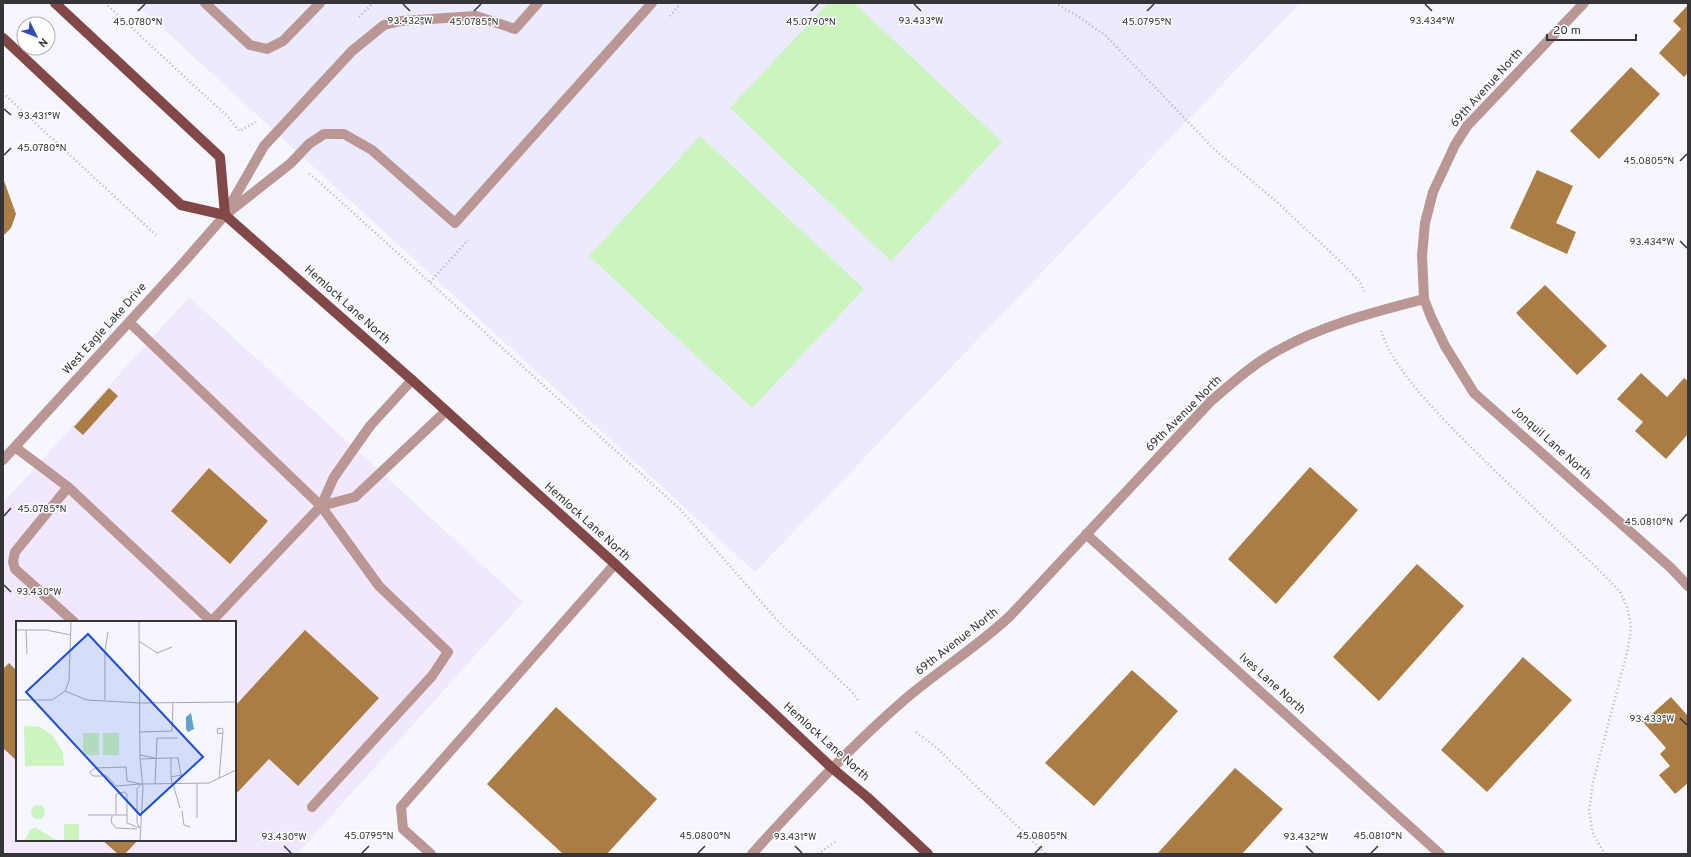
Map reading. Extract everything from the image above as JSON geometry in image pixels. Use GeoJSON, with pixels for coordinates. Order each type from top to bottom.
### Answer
{"type":"FeatureCollection","features":[{"type":"Feature","properties":{"kind":"main road"},"geometry":{"type":"LineString","coordinates":[[55,3],[220,157],[225,215]]}},
{"type":"Feature","properties":{"kind":"main road","name":"Hemlock Lane North"},"geometry":{"type":"LineString","coordinates":[[3,38],[181,205],[225,215],[412,380],[615,564],[832,768],[867,797],[928,854]]}},
{"type":"Feature","properties":{"kind":"street"},"geometry":{"type":"LineString","coordinates":[[205,3],[250,45],[266,49],[283,41],[320,3]]}},
{"type":"Feature","properties":{"kind":"street"},"geometry":{"type":"LineString","coordinates":[[225,215],[264,146],[352,51],[384,25],[400,21],[476,16],[515,29],[538,3]]}},
{"type":"Feature","properties":{"kind":"street"},"geometry":{"type":"LineString","coordinates":[[225,215],[291,163],[309,144],[324,134],[344,134],[372,150],[455,223],[652,3]]}},
{"type":"Feature","properties":{"kind":"street","name":"69th Avenue North"},"geometry":{"type":"LineString","coordinates":[[752,854],[832,768],[905,700],[989,636],[1010,616],[1211,401],[1248,370],[1276,351],[1312,333],[1374,312],[1424,299],[1422,256],[1426,223],[1433,192],[1455,145],[1467,126],[1584,3]]}},
{"type":"Feature","properties":{"kind":"street","name":"West Eagle Lake Drive"},"geometry":{"type":"LineString","coordinates":[[4,458],[225,215]]}},
{"type":"Feature","properties":{"kind":"street","name":"Jonquil Lane North"},"geometry":{"type":"LineString","coordinates":[[1424,299],[1446,346],[1474,393],[1671,568],[1688,586]]}},
{"type":"Feature","properties":{"kind":"street"},"geometry":{"type":"LineString","coordinates":[[129,322],[321,506],[379,586],[448,652],[432,676],[312,807]]}},
{"type":"Feature","properties":{"kind":"street"},"geometry":{"type":"LineString","coordinates":[[213,621],[321,506],[334,477],[370,426],[412,380]]}},
{"type":"Feature","properties":{"kind":"street"},"geometry":{"type":"LineString","coordinates":[[321,506],[356,497],[446,412]]}},
{"type":"Feature","properties":{"kind":"street"},"geometry":{"type":"LineString","coordinates":[[15,447],[68,487],[211,621]]}},
{"type":"Feature","properties":{"kind":"street"},"geometry":{"type":"LineString","coordinates":[[68,487],[16,552],[13,562],[15,569],[73,621]]}},
{"type":"Feature","properties":{"kind":"street","name":"Ives Lane North"},"geometry":{"type":"LineString","coordinates":[[1086,534],[1440,854]]}},
{"type":"Feature","properties":{"kind":"street"},"geometry":{"type":"LineString","coordinates":[[431,854],[403,829],[401,807],[615,564]]}},
{"type":"Feature","properties":{"kind":"path"},"geometry":{"type":"LineString","coordinates":[[105,3],[229,118],[239,131]]}},
{"type":"Feature","properties":{"kind":"path"},"geometry":{"type":"LineString","coordinates":[[1055,3],[1079,17],[1106,36],[1215,150],[1277,202],[1345,266],[1360,282],[1374,312],[1383,337],[1394,358],[1424,398],[1473,449],[1606,576],[1620,592],[1627,607],[1631,626],[1628,649],[1593,782],[1589,811],[1593,834],[1605,854]]}},
{"type":"Feature","properties":{"kind":"path"},"geometry":{"type":"LineString","coordinates":[[3,93],[156,235]]}},
{"type":"Feature","properties":{"kind":"path"},"geometry":{"type":"LineString","coordinates":[[307,173],[323,185],[681,510],[778,621],[854,694],[859,702]]}},
{"type":"Feature","properties":{"kind":"path"},"geometry":{"type":"LineString","coordinates":[[916,732],[936,747],[1046,854]]}},
{"type":"Feature","properties":{"kind":"path"},"geometry":{"type":"LineString","coordinates":[[818,854],[835,842]]}},
{"type":"Feature","properties":{"kind":"shaded area"},"geometry":{"type":"Polygon","coordinates":[[[135,3],[1300,3],[755,572],[135,3]]]}},
{"type":"Feature","properties":{"kind":"shaded area"},"geometry":{"type":"Polygon","coordinates":[[[189,297],[523,602],[297,854],[8,854],[3,850],[3,503],[189,297]]]}},
{"type":"Feature","properties":{"kind":"green space"},"geometry":{"type":"Polygon","coordinates":[[[828,3],[854,3],[1002,142],[891,261],[730,108],[828,3]]]}},
{"type":"Feature","properties":{"kind":"green space"},"geometry":{"type":"Polygon","coordinates":[[[700,136],[864,289],[752,408],[589,256],[700,136]]]}},
{"type":"Feature","properties":{"kind":"building"},"geometry":{"type":"Polygon","coordinates":[[[1688,5],[1688,73],[1684,77],[1659,53],[1681,29],[1673,21],[1688,5]]]}},
{"type":"Feature","properties":{"kind":"building"},"geometry":{"type":"Polygon","coordinates":[[[1631,67],[1660,94],[1599,159],[1570,131],[1631,67]]]}},
{"type":"Feature","properties":{"kind":"building"},"geometry":{"type":"Polygon","coordinates":[[[1537,170],[1573,186],[1556,223],[1576,232],[1567,254],[1510,228],[1537,170]]]}},
{"type":"Feature","properties":{"kind":"building"},"geometry":{"type":"Polygon","coordinates":[[[3,178],[16,214],[11,228],[3,236],[3,178]]]}},
{"type":"Feature","properties":{"kind":"building"},"geometry":{"type":"Polygon","coordinates":[[[1545,285],[1607,346],[1577,375],[1516,313],[1545,285]]]}},
{"type":"Feature","properties":{"kind":"building"},"geometry":{"type":"Polygon","coordinates":[[[1641,373],[1667,397],[1684,378],[1688,381],[1688,434],[1666,459],[1635,431],[1643,422],[1617,399],[1641,373]]]}},
{"type":"Feature","properties":{"kind":"building"},"geometry":{"type":"Polygon","coordinates":[[[109,388],[118,396],[83,435],[74,427],[109,388]]]}},
{"type":"Feature","properties":{"kind":"building"},"geometry":{"type":"Polygon","coordinates":[[[1310,467],[1358,510],[1276,604],[1228,559],[1310,467]]]}},
{"type":"Feature","properties":{"kind":"building"},"geometry":{"type":"Polygon","coordinates":[[[209,468],[268,521],[230,564],[171,511],[209,468]]]}},
{"type":"Feature","properties":{"kind":"building"},"geometry":{"type":"Polygon","coordinates":[[[1417,564],[1464,606],[1379,701],[1333,657],[1417,564]]]}},
{"type":"Feature","properties":{"kind":"building"},"geometry":{"type":"Polygon","coordinates":[[[305,630],[379,698],[298,786],[269,759],[236,794],[236,705],[305,630]]]}},
{"type":"Feature","properties":{"kind":"building"},"geometry":{"type":"Polygon","coordinates":[[[1523,657],[1572,700],[1487,792],[1441,750],[1523,657]]]}},
{"type":"Feature","properties":{"kind":"building"},"geometry":{"type":"Polygon","coordinates":[[[9,663],[16,670],[16,760],[3,748],[3,669],[9,663]]]}},
{"type":"Feature","properties":{"kind":"building"},"geometry":{"type":"Polygon","coordinates":[[[1132,670],[1178,711],[1094,806],[1045,763],[1132,670]]]}},
{"type":"Feature","properties":{"kind":"building"},"geometry":{"type":"Polygon","coordinates":[[[1671,697],[1688,716],[1688,783],[1675,794],[1659,775],[1670,766],[1660,754],[1666,748],[1643,722],[1671,697]]]}},
{"type":"Feature","properties":{"kind":"building"},"geometry":{"type":"Polygon","coordinates":[[[556,707],[657,799],[607,854],[563,854],[487,784],[556,707]]]}},
{"type":"Feature","properties":{"kind":"building"},"geometry":{"type":"Polygon","coordinates":[[[1235,768],[1283,809],[1242,854],[1157,854],[1235,768]]]}},
{"type":"Feature","properties":{"kind":"building"},"geometry":{"type":"Polygon","coordinates":[[[103,841],[137,841],[125,854],[118,854],[103,841]]]}}]}
